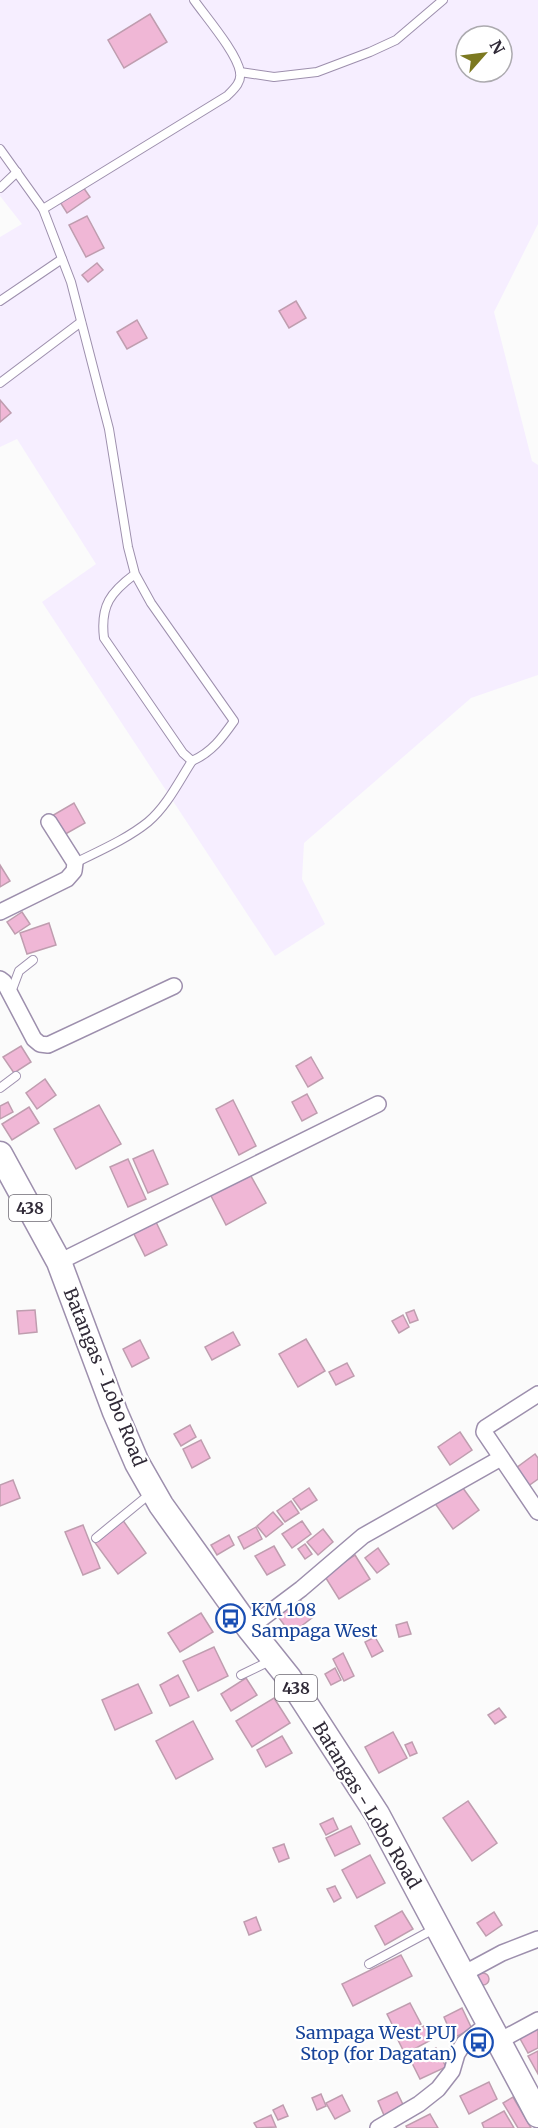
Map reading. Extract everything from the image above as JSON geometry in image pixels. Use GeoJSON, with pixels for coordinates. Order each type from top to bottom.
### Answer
{"type":"FeatureCollection","features":[{"type":"Feature","properties":{"kind":"main road","name":"Batangas - Lobo Road"},"geometry":{"type":"LineString","coordinates":[[0,1154],[59,1262],[115,1412],[137,1463],[153,1492],[338,1751],[377,1814],[462,1974],[535,2104]]}},
{"type":"Feature","properties":{"kind":"street"},"geometry":{"type":"LineString","coordinates":[[0,912],[67,879],[74,871],[75,863],[49,822]]}},
{"type":"Feature","properties":{"kind":"street"},"geometry":{"type":"LineString","coordinates":[[4,985],[34,1039],[40,1044],[48,1045],[174,986]]}},
{"type":"Feature","properties":{"kind":"street"},"geometry":{"type":"LineString","coordinates":[[59,1262],[378,1104]]}},
{"type":"Feature","properties":{"kind":"street"},"geometry":{"type":"LineString","coordinates":[[538,1395],[485,1428],[484,1432],[538,1512]]}},
{"type":"Feature","properties":{"kind":"street"},"geometry":{"type":"LineString","coordinates":[[249,1628],[301,1589],[363,1536],[501,1458]]}},
{"type":"Feature","properties":{"kind":"street"},"geometry":{"type":"LineString","coordinates":[[462,1974],[502,1953],[538,1939]]}},
{"type":"Feature","properties":{"kind":"street"},"geometry":{"type":"LineString","coordinates":[[378,2128],[419,2104],[438,2089],[452,2071],[457,2054],[464,2043],[538,2020]]}},
{"type":"Feature","properties":{"kind":"lane"},"geometry":{"type":"LineString","coordinates":[[43,209],[227,96],[237,86],[240,72],[230,51],[194,0]]}},
{"type":"Feature","properties":{"kind":"lane"},"geometry":{"type":"LineString","coordinates":[[240,72],[274,77],[317,72],[396,40],[443,0]]}},
{"type":"Feature","properties":{"kind":"lane"},"geometry":{"type":"LineString","coordinates":[[0,149],[43,209],[71,282],[109,429],[128,547],[135,574],[151,603],[234,721],[219,742],[202,757],[192,761],[165,804],[149,821],[128,835],[75,863]]}},
{"type":"Feature","properties":{"kind":"lane"},"geometry":{"type":"LineString","coordinates":[[0,188],[17,172]]}},
{"type":"Feature","properties":{"kind":"lane"},"geometry":{"type":"LineString","coordinates":[[0,301],[62,259]]}},
{"type":"Feature","properties":{"kind":"lane"},"geometry":{"type":"LineString","coordinates":[[0,383],[81,322]]}},
{"type":"Feature","properties":{"kind":"lane"},"geometry":{"type":"LineString","coordinates":[[135,574],[118,586],[106,602],[102,623],[104,638],[183,753],[192,761]]}},
{"type":"Feature","properties":{"kind":"lane"},"geometry":{"type":"LineString","coordinates":[[4,985],[13,987],[19,971],[33,960]]}},
{"type":"Feature","properties":{"kind":"lane"},"geometry":{"type":"LineString","coordinates":[[0,1088],[16,1076]]}},
{"type":"Feature","properties":{"kind":"lane"},"geometry":{"type":"LineString","coordinates":[[96,1538],[153,1492]]}},
{"type":"Feature","properties":{"kind":"lane"},"geometry":{"type":"LineString","coordinates":[[241,1676],[273,1659]]}},
{"type":"Feature","properties":{"kind":"lane"},"geometry":{"type":"LineString","coordinates":[[369,1964],[438,1927]]}},
{"type":"Feature","properties":{"kind":"shaded area"},"geometry":{"type":"Polygon","coordinates":[[[0,0],[538,0],[538,224],[494,312],[532,461],[538,465],[538,675],[471,698],[304,843],[302,879],[325,924],[275,956],[42,602],[96,564],[17,439],[0,447],[0,237],[22,224],[0,196],[0,0]]]}},
{"type":"Feature","properties":{"kind":"building"},"geometry":{"type":"Polygon","coordinates":[[[150,14],[167,42],[124,68],[108,40],[150,14]]]}},
{"type":"Feature","properties":{"kind":"building"},"geometry":{"type":"Polygon","coordinates":[[[83,187],[90,197],[67,213],[60,202],[83,187]]]}},
{"type":"Feature","properties":{"kind":"building"},"geometry":{"type":"Polygon","coordinates":[[[87,216],[104,248],[86,257],[69,225],[87,216]]]}},
{"type":"Feature","properties":{"kind":"building"},"geometry":{"type":"Polygon","coordinates":[[[97,263],[103,270],[88,282],[82,275],[97,263]]]}},
{"type":"Feature","properties":{"kind":"building"},"geometry":{"type":"Polygon","coordinates":[[[296,301],[306,318],[289,328],[279,311],[296,301]]]}},
{"type":"Feature","properties":{"kind":"building"},"geometry":{"type":"Polygon","coordinates":[[[137,320],[147,338],[127,349],[117,332],[137,320]]]}},
{"type":"Feature","properties":{"kind":"building"},"geometry":{"type":"Polygon","coordinates":[[[0,400],[11,413],[0,422],[0,400]]]}},
{"type":"Feature","properties":{"kind":"building"},"geometry":{"type":"Polygon","coordinates":[[[74,803],[85,823],[62,836],[50,817],[74,803]]]}},
{"type":"Feature","properties":{"kind":"building"},"geometry":{"type":"Polygon","coordinates":[[[0,865],[10,881],[0,887],[0,865]]]}},
{"type":"Feature","properties":{"kind":"building"},"geometry":{"type":"Polygon","coordinates":[[[22,912],[30,924],[15,934],[7,922],[22,912]]]}},
{"type":"Feature","properties":{"kind":"building"},"geometry":{"type":"Polygon","coordinates":[[[49,923],[56,945],[27,954],[20,933],[49,923]]]}},
{"type":"Feature","properties":{"kind":"building"},"geometry":{"type":"Polygon","coordinates":[[[21,1046],[31,1062],[14,1073],[3,1057],[21,1046]]]}},
{"type":"Feature","properties":{"kind":"building"},"geometry":{"type":"Polygon","coordinates":[[[311,1057],[323,1078],[308,1087],[296,1066],[311,1057]]]}},
{"type":"Feature","properties":{"kind":"building"},"geometry":{"type":"Polygon","coordinates":[[[45,1079],[56,1095],[37,1109],[26,1093],[45,1079]]]}},
{"type":"Feature","properties":{"kind":"building"},"geometry":{"type":"Polygon","coordinates":[[[307,1094],[317,1113],[302,1121],[292,1102],[307,1094]]]}},
{"type":"Feature","properties":{"kind":"building"},"geometry":{"type":"Polygon","coordinates":[[[233,1100],[256,1146],[239,1155],[216,1109],[233,1100]]]}},
{"type":"Feature","properties":{"kind":"building"},"geometry":{"type":"Polygon","coordinates":[[[8,1102],[13,1112],[0,1119],[0,1106],[8,1102]]]}},
{"type":"Feature","properties":{"kind":"building"},"geometry":{"type":"Polygon","coordinates":[[[99,1105],[121,1144],[76,1169],[54,1129],[99,1105]]]}},
{"type":"Feature","properties":{"kind":"building"},"geometry":{"type":"Polygon","coordinates":[[[29,1107],[39,1123],[12,1140],[2,1124],[29,1107]]]}},
{"type":"Feature","properties":{"kind":"building"},"geometry":{"type":"Polygon","coordinates":[[[153,1150],[168,1184],[148,1193],[133,1159],[153,1150]]]}},
{"type":"Feature","properties":{"kind":"building"},"geometry":{"type":"Polygon","coordinates":[[[128,1159],[146,1199],[128,1207],[110,1167],[128,1159]]]}},
{"type":"Feature","properties":{"kind":"building"},"geometry":{"type":"Polygon","coordinates":[[[247,1169],[266,1203],[226,1225],[208,1190],[247,1169]]]}},
{"type":"Feature","properties":{"kind":"building"},"geometry":{"type":"Polygon","coordinates":[[[156,1222],[167,1245],[145,1256],[133,1232],[156,1222]]]}},
{"type":"Feature","properties":{"kind":"building"},"geometry":{"type":"Polygon","coordinates":[[[35,1310],[37,1332],[19,1334],[17,1311],[35,1310]]]}},
{"type":"Feature","properties":{"kind":"building"},"geometry":{"type":"Polygon","coordinates":[[[414,1310],[418,1320],[410,1323],[406,1313],[414,1310]]]}},
{"type":"Feature","properties":{"kind":"building"},"geometry":{"type":"Polygon","coordinates":[[[403,1315],[409,1327],[399,1333],[392,1321],[403,1315]]]}},
{"type":"Feature","properties":{"kind":"building"},"geometry":{"type":"Polygon","coordinates":[[[233,1332],[240,1345],[212,1360],[205,1347],[233,1332]]]}},
{"type":"Feature","properties":{"kind":"building"},"geometry":{"type":"Polygon","coordinates":[[[306,1339],[325,1371],[298,1387],[279,1354],[306,1339]]]}},
{"type":"Feature","properties":{"kind":"building"},"geometry":{"type":"Polygon","coordinates":[[[140,1340],[149,1358],[132,1367],[123,1349],[140,1340]]]}},
{"type":"Feature","properties":{"kind":"building"},"geometry":{"type":"Polygon","coordinates":[[[347,1363],[354,1376],[336,1385],[329,1372],[347,1363]]]}},
{"type":"Feature","properties":{"kind":"building"},"geometry":{"type":"Polygon","coordinates":[[[190,1425],[196,1437],[181,1446],[174,1434],[190,1425]]]}},
{"type":"Feature","properties":{"kind":"building"},"geometry":{"type":"Polygon","coordinates":[[[460,1432],[472,1450],[450,1465],[438,1447],[460,1432]]]}},
{"type":"Feature","properties":{"kind":"building"},"geometry":{"type":"Polygon","coordinates":[[[201,1440],[210,1458],[192,1468],[183,1449],[201,1440]]]}},
{"type":"Feature","properties":{"kind":"building"},"geometry":{"type":"Polygon","coordinates":[[[535,1454],[538,1458],[538,1479],[524,1489],[512,1471],[535,1454]]]}},
{"type":"Feature","properties":{"kind":"building"},"geometry":{"type":"Polygon","coordinates":[[[13,1480],[20,1498],[0,1506],[0,1485],[13,1480]]]}},
{"type":"Feature","properties":{"kind":"building"},"geometry":{"type":"Polygon","coordinates":[[[460,1484],[479,1510],[453,1529],[434,1502],[460,1484]]]}},
{"type":"Feature","properties":{"kind":"building"},"geometry":{"type":"Polygon","coordinates":[[[309,1488],[317,1500],[301,1510],[293,1499],[309,1488]]]}},
{"type":"Feature","properties":{"kind":"building"},"geometry":{"type":"Polygon","coordinates":[[[291,1501],[299,1513],[285,1522],[277,1511],[291,1501]]]}},
{"type":"Feature","properties":{"kind":"building"},"geometry":{"type":"Polygon","coordinates":[[[273,1512],[283,1524],[266,1537],[257,1526],[273,1512]]]}},
{"type":"Feature","properties":{"kind":"building"},"geometry":{"type":"Polygon","coordinates":[[[122,1519],[146,1553],[118,1574],[93,1540],[122,1519]]]}},
{"type":"Feature","properties":{"kind":"building"},"geometry":{"type":"Polygon","coordinates":[[[302,1521],[311,1534],[292,1548],[282,1534],[302,1521]]]}},
{"type":"Feature","properties":{"kind":"building"},"geometry":{"type":"Polygon","coordinates":[[[83,1525],[100,1568],[83,1575],[65,1532],[83,1525]]]}},
{"type":"Feature","properties":{"kind":"building"},"geometry":{"type":"Polygon","coordinates":[[[256,1527],[262,1539],[244,1549],[238,1537],[256,1527]]]}},
{"type":"Feature","properties":{"kind":"building"},"geometry":{"type":"Polygon","coordinates":[[[323,1529],[333,1542],[318,1555],[307,1542],[323,1529]]]}},
{"type":"Feature","properties":{"kind":"building"},"geometry":{"type":"Polygon","coordinates":[[[229,1535],[234,1545],[217,1555],[211,1545],[229,1535]]]}},
{"type":"Feature","properties":{"kind":"building"},"geometry":{"type":"Polygon","coordinates":[[[305,1544],[312,1554],[305,1559],[298,1549],[305,1544]]]}},
{"type":"Feature","properties":{"kind":"building"},"geometry":{"type":"Polygon","coordinates":[[[274,1546],[285,1565],[267,1575],[255,1556],[274,1546]]]}},
{"type":"Feature","properties":{"kind":"building"},"geometry":{"type":"Polygon","coordinates":[[[378,1548],[389,1564],[377,1573],[365,1558],[378,1548]]]}},
{"type":"Feature","properties":{"kind":"building"},"geometry":{"type":"Polygon","coordinates":[[[355,1555],[370,1579],[339,1599],[324,1575],[355,1555]]]}},
{"type":"Feature","properties":{"kind":"building"},"geometry":{"type":"Polygon","coordinates":[[[298,1597],[313,1617],[291,1634],[276,1614],[298,1597]]]}},
{"type":"Feature","properties":{"kind":"building"},"geometry":{"type":"Polygon","coordinates":[[[201,1613],[213,1632],[180,1652],[168,1633],[201,1613]]]}},
{"type":"Feature","properties":{"kind":"building"},"geometry":{"type":"Polygon","coordinates":[[[407,1622],[411,1634],[399,1637],[396,1625],[407,1622]]]}},
{"type":"Feature","properties":{"kind":"building"},"geometry":{"type":"Polygon","coordinates":[[[375,1637],[383,1651],[372,1657],[365,1642],[375,1637]]]}},
{"type":"Feature","properties":{"kind":"building"},"geometry":{"type":"Polygon","coordinates":[[[214,1647],[228,1676],[198,1691],[183,1661],[214,1647]]]}},
{"type":"Feature","properties":{"kind":"building"},"geometry":{"type":"Polygon","coordinates":[[[343,1653],[354,1676],[344,1681],[333,1659],[343,1653]]]}},
{"type":"Feature","properties":{"kind":"building"},"geometry":{"type":"Polygon","coordinates":[[[335,1668],[341,1680],[331,1685],[325,1674],[335,1668]]]}},
{"type":"Feature","properties":{"kind":"building"},"geometry":{"type":"Polygon","coordinates":[[[178,1675],[189,1697],[170,1706],[160,1685],[178,1675]]]}},
{"type":"Feature","properties":{"kind":"building"},"geometry":{"type":"Polygon","coordinates":[[[246,1678],[257,1695],[231,1711],[221,1694],[246,1678]]]}},
{"type":"Feature","properties":{"kind":"building"},"geometry":{"type":"Polygon","coordinates":[[[138,1684],[152,1713],[115,1730],[102,1700],[138,1684]]]}},
{"type":"Feature","properties":{"kind":"building"},"geometry":{"type":"Polygon","coordinates":[[[274,1698],[290,1723],[252,1747],[236,1721],[274,1698]]]}},
{"type":"Feature","properties":{"kind":"building"},"geometry":{"type":"Polygon","coordinates":[[[499,1708],[506,1717],[495,1724],[488,1715],[499,1708]]]}},
{"type":"Feature","properties":{"kind":"building"},"geometry":{"type":"Polygon","coordinates":[[[193,1721],[213,1759],[176,1779],[156,1741],[193,1721]]]}},
{"type":"Feature","properties":{"kind":"building"},"geometry":{"type":"Polygon","coordinates":[[[393,1732],[407,1758],[379,1773],[365,1747],[393,1732]]]}},
{"type":"Feature","properties":{"kind":"building"},"geometry":{"type":"Polygon","coordinates":[[[282,1736],[292,1753],[266,1767],[257,1750],[282,1736]]]}},
{"type":"Feature","properties":{"kind":"building"},"geometry":{"type":"Polygon","coordinates":[[[412,1742],[417,1753],[410,1756],[405,1745],[412,1742]]]}},
{"type":"Feature","properties":{"kind":"building"},"geometry":{"type":"Polygon","coordinates":[[[468,1801],[497,1843],[472,1861],[443,1818],[468,1801]]]}},
{"type":"Feature","properties":{"kind":"building"},"geometry":{"type":"Polygon","coordinates":[[[333,1818],[338,1829],[326,1835],[320,1824],[333,1818]]]}},
{"type":"Feature","properties":{"kind":"building"},"geometry":{"type":"Polygon","coordinates":[[[351,1826],[360,1844],[335,1856],[326,1838],[351,1826]]]}},
{"type":"Feature","properties":{"kind":"building"},"geometry":{"type":"Polygon","coordinates":[[[284,1844],[289,1858],[279,1862],[273,1848],[284,1844]]]}},
{"type":"Feature","properties":{"kind":"building"},"geometry":{"type":"Polygon","coordinates":[[[370,1855],[385,1883],[357,1898],[342,1870],[370,1855]]]}},
{"type":"Feature","properties":{"kind":"building"},"geometry":{"type":"Polygon","coordinates":[[[335,1886],[341,1898],[334,1902],[327,1889],[335,1886]]]}},
{"type":"Feature","properties":{"kind":"building"},"geometry":{"type":"Polygon","coordinates":[[[402,1911],[413,1929],[385,1945],[375,1926],[402,1911]]]}},
{"type":"Feature","properties":{"kind":"building"},"geometry":{"type":"Polygon","coordinates":[[[494,1912],[502,1925],[486,1936],[477,1923],[494,1912]]]}},
{"type":"Feature","properties":{"kind":"building"},"geometry":{"type":"Polygon","coordinates":[[[256,1917],[261,1930],[249,1935],[244,1922],[256,1917]]]}},
{"type":"Feature","properties":{"kind":"building"},"geometry":{"type":"Polygon","coordinates":[[[401,1955],[412,1976],[353,2006],[342,1984],[401,1955]]]}},
{"type":"Feature","properties":{"kind":"building"},"geometry":{"type":"Polygon","coordinates":[[[483,1973],[489,1979],[483,1985],[477,1979],[483,1973]]]}},
{"type":"Feature","properties":{"kind":"building"},"geometry":{"type":"Polygon","coordinates":[[[410,2003],[421,2024],[398,2036],[387,2014],[410,2003]]]}},
{"type":"Feature","properties":{"kind":"building"},"geometry":{"type":"Polygon","coordinates":[[[462,2008],[472,2029],[453,2038],[444,2017],[462,2008]]]}},
{"type":"Feature","properties":{"kind":"building"},"geometry":{"type":"Polygon","coordinates":[[[538,2024],[538,2048],[528,2053],[518,2035],[538,2024]]]}},
{"type":"Feature","properties":{"kind":"building"},"geometry":{"type":"Polygon","coordinates":[[[424,2026],[431,2040],[405,2054],[398,2040],[424,2026]]]}},
{"type":"Feature","properties":{"kind":"building"},"geometry":{"type":"Polygon","coordinates":[[[436,2048],[446,2067],[420,2079],[411,2061],[436,2048]]]}},
{"type":"Feature","properties":{"kind":"building"},"geometry":{"type":"Polygon","coordinates":[[[538,2051],[538,2074],[528,2056],[538,2051]]]}},
{"type":"Feature","properties":{"kind":"building"},"geometry":{"type":"Polygon","coordinates":[[[489,2082],[497,2099],[469,2114],[460,2096],[489,2082]]]}},
{"type":"Feature","properties":{"kind":"building"},"geometry":{"type":"Polygon","coordinates":[[[397,2092],[406,2111],[386,2120],[378,2101],[397,2092]]]}},
{"type":"Feature","properties":{"kind":"building"},"geometry":{"type":"Polygon","coordinates":[[[321,2094],[326,2106],[317,2110],[312,2098],[321,2094]]]}},
{"type":"Feature","properties":{"kind":"building"},"geometry":{"type":"Polygon","coordinates":[[[342,2095],[350,2111],[335,2119],[326,2103],[342,2095]]]}},
{"type":"Feature","properties":{"kind":"building"},"geometry":{"type":"Polygon","coordinates":[[[513,2097],[531,2128],[518,2128],[503,2103],[513,2097]]]}},
{"type":"Feature","properties":{"kind":"building"},"geometry":{"type":"Polygon","coordinates":[[[283,2105],[288,2116],[278,2120],[273,2110],[283,2105]]]}},
{"type":"Feature","properties":{"kind":"building"},"geometry":{"type":"Polygon","coordinates":[[[504,2111],[514,2128],[484,2128],[482,2123],[504,2111]]]}},
{"type":"Feature","properties":{"kind":"building"},"geometry":{"type":"Polygon","coordinates":[[[430,2114],[438,2128],[407,2128],[406,2126],[430,2114]]]}},
{"type":"Feature","properties":{"kind":"building"},"geometry":{"type":"Polygon","coordinates":[[[271,2115],[276,2127],[257,2128],[254,2123],[271,2115]]]}},
{"type":"Feature","properties":{"kind":"place","name":"KM 108 Sampaga West"},"geometry":{"type":"Point","coordinates":[230,1619]}},
{"type":"Feature","properties":{"kind":"place","name":"Sampaga West PUJ Stop (for Dagatan)"},"geometry":{"type":"Point","coordinates":[478,2042]}}]}
